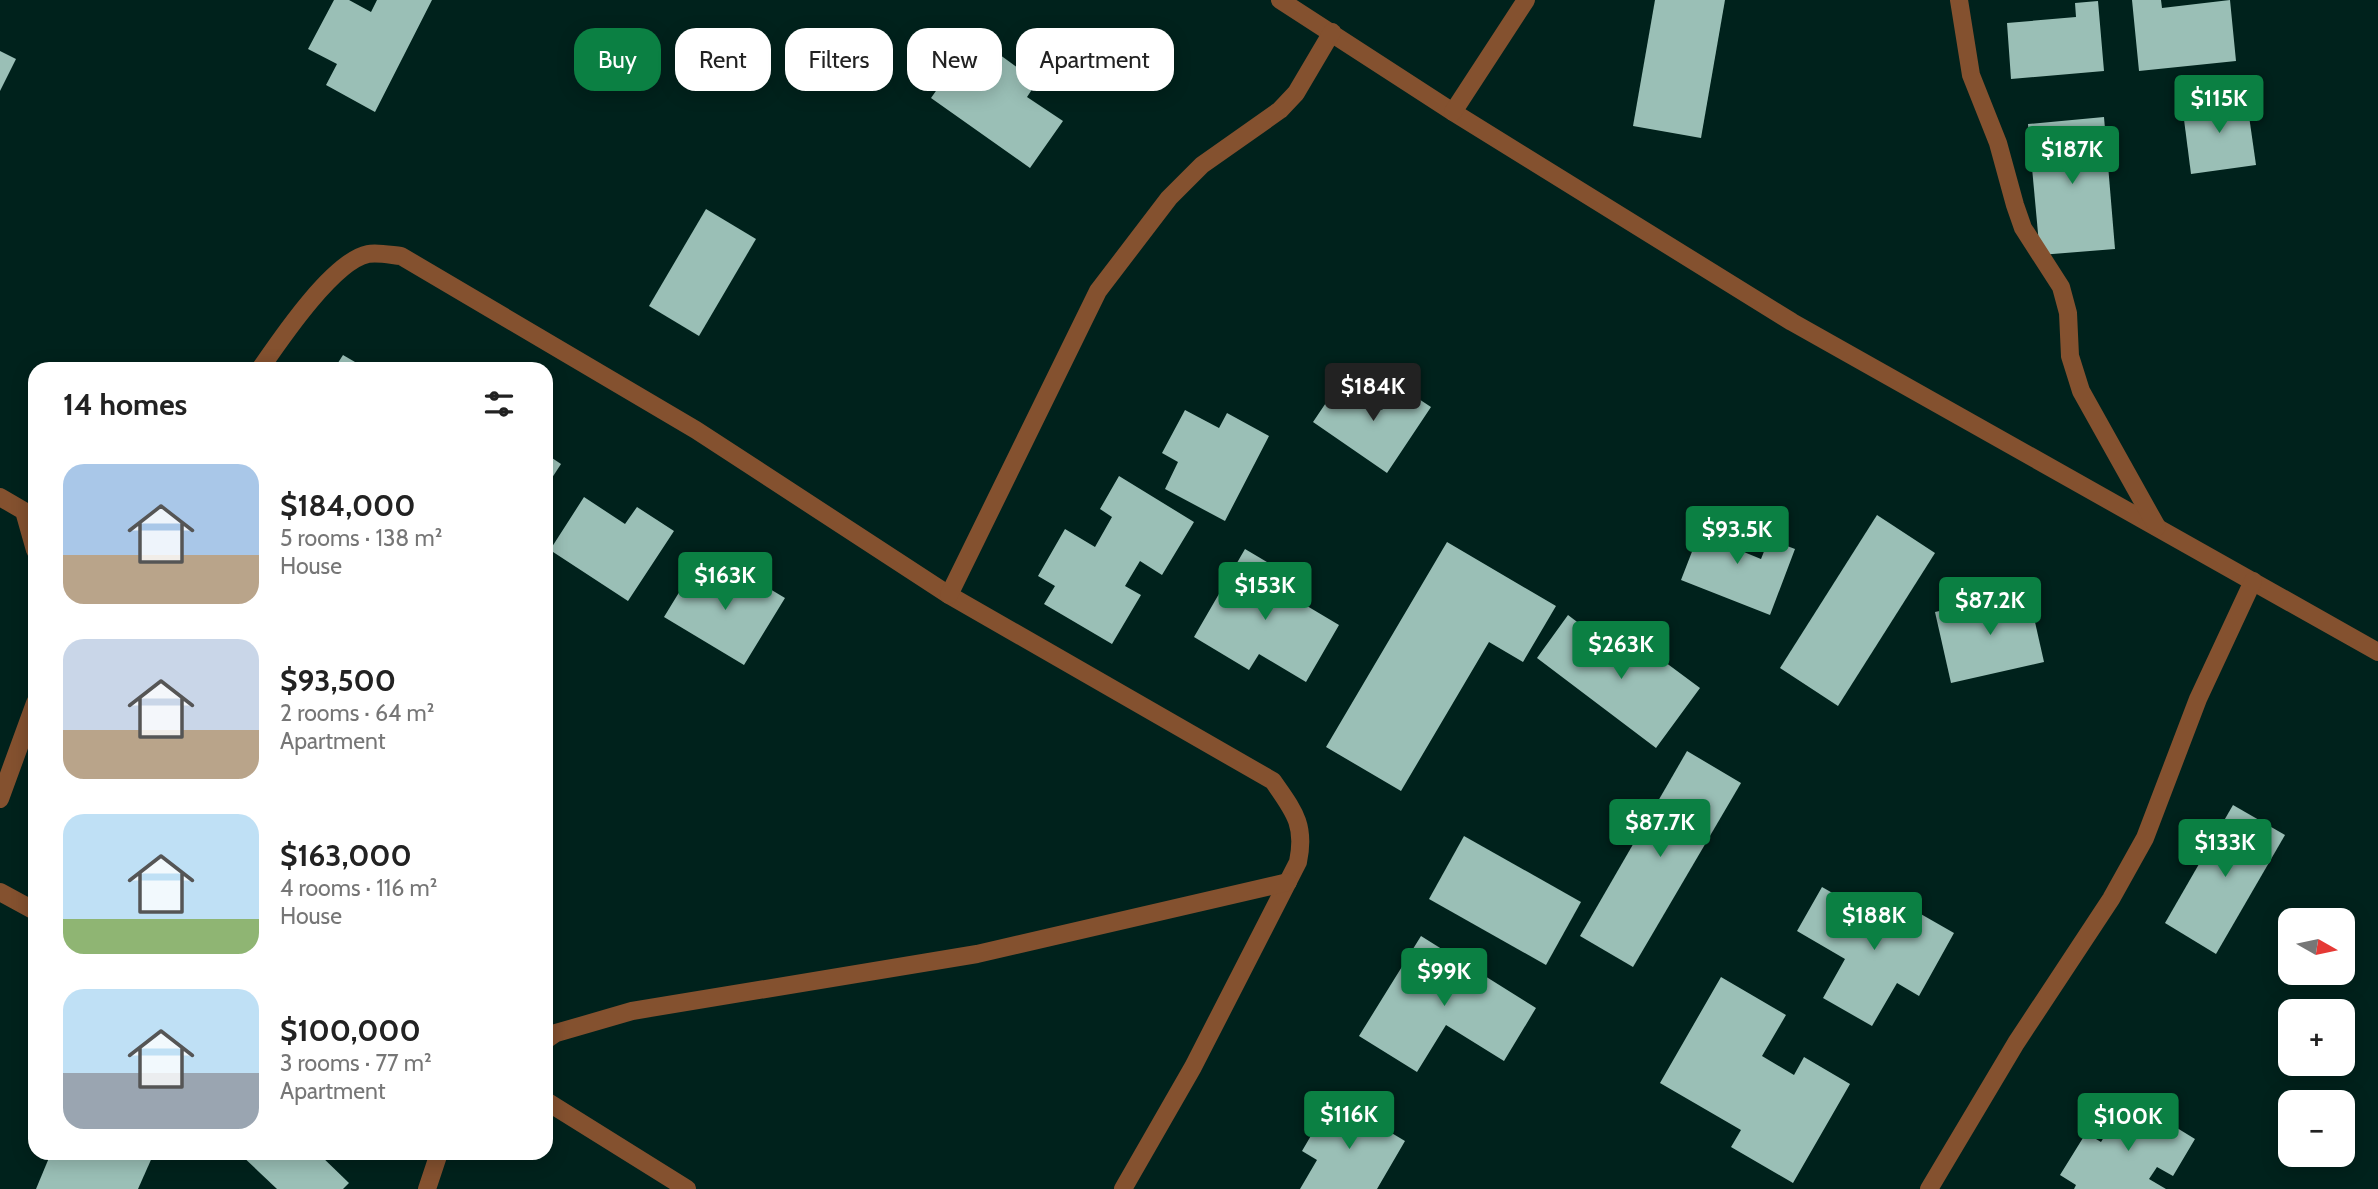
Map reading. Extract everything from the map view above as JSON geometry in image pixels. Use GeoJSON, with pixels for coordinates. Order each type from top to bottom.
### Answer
{"type":"FeatureCollection","features":[{"type":"Feature","properties":{"kind":"street"},"geometry":{"type":"LineString","coordinates":[[1280,0],[1453,112],[1792,322],[2378,652]]}},
{"type":"Feature","properties":{"kind":"street"},"geometry":{"type":"LineString","coordinates":[[1453,112],[1526,0]]}},
{"type":"Feature","properties":{"kind":"street"},"geometry":{"type":"LineString","coordinates":[[1959,0],[1971,75],[1998,143],[2023,228],[2060,287],[2068,313],[2070,356],[2081,391],[2157,527]]}},
{"type":"Feature","properties":{"kind":"street"},"geometry":{"type":"LineString","coordinates":[[949,594],[1098,291],[1169,198],[1202,165],[1261,125],[1296,93],[1332,32]]}},
{"type":"Feature","properties":{"kind":"street"},"geometry":{"type":"LineString","coordinates":[[265,362],[292,322],[347,263],[368,254],[401,256],[696,430],[949,594],[1273,781],[1295,813],[1301,828],[1302,845],[1298,862],[1193,1067],[1123,1189]]}},
{"type":"Feature","properties":{"kind":"street"},"geometry":{"type":"LineString","coordinates":[[0,497],[28,510]]}},
{"type":"Feature","properties":{"kind":"street"},"geometry":{"type":"LineString","coordinates":[[1929,1189],[2016,1043],[2111,899],[2145,838],[2198,699],[2253,581]]}},
{"type":"Feature","properties":{"kind":"street"},"geometry":{"type":"LineString","coordinates":[[0,799],[28,722]]}},
{"type":"Feature","properties":{"kind":"street"},"geometry":{"type":"LineString","coordinates":[[553,1035],[632,1011],[792,982],[977,954],[1288,883]]}},
{"type":"Feature","properties":{"kind":"street"},"geometry":{"type":"LineString","coordinates":[[0,891],[28,907]]}},
{"type":"Feature","properties":{"kind":"street"},"geometry":{"type":"LineString","coordinates":[[553,1105],[687,1189]]}},
{"type":"Feature","properties":{"kind":"street"},"geometry":{"type":"LineString","coordinates":[[427,1189],[437,1160]]}},
{"type":"Feature","properties":{"kind":"building"},"geometry":{"type":"Polygon","coordinates":[[[334,0],[349,0],[371,12],[377,0],[432,0],[375,112],[326,85],[337,64],[308,49],[334,0]]]}},
{"type":"Feature","properties":{"kind":"building"},"geometry":{"type":"Polygon","coordinates":[[[1655,0],[1725,0],[1701,138],[1633,126],[1655,0]]]}},
{"type":"Feature","properties":{"kind":"building"},"geometry":{"type":"Polygon","coordinates":[[[2132,0],[2161,0],[2162,8],[2230,0],[2236,61],[2139,71],[2132,0]]]}},
{"type":"Feature","properties":{"kind":"building"},"geometry":{"type":"Polygon","coordinates":[[[2098,1],[2104,71],[2011,79],[2007,23],[2076,17],[2075,3],[2098,1]]]}},
{"type":"Feature","properties":{"kind":"building"},"geometry":{"type":"Polygon","coordinates":[[[0,51],[16,59],[0,91],[0,51]]]}},
{"type":"Feature","properties":{"kind":"building"},"geometry":{"type":"Polygon","coordinates":[[[1002,56],[1016,67],[1016,91],[1031,91],[1027,97],[1063,121],[1030,168],[931,98],[936,91],[1002,91],[1002,56]]]}},
{"type":"Feature","properties":{"kind":"building"},"geometry":{"type":"Polygon","coordinates":[[[2246,95],[2256,165],[2191,174],[2182,104],[2246,95]]]}},
{"type":"Feature","properties":{"kind":"building"},"geometry":{"type":"Polygon","coordinates":[[[2104,117],[2115,249],[2040,255],[2028,124],[2104,117]]]}},
{"type":"Feature","properties":{"kind":"building"},"geometry":{"type":"Polygon","coordinates":[[[706,209],[756,239],[699,336],[649,306],[706,209]]]}},
{"type":"Feature","properties":{"kind":"building"},"geometry":{"type":"Polygon","coordinates":[[[343,355],[355,362],[338,362],[343,355]]]}},
{"type":"Feature","properties":{"kind":"building"},"geometry":{"type":"Polygon","coordinates":[[[1340,382],[1382,410],[1399,386],[1431,407],[1387,473],[1313,422],[1340,382]]]}},
{"type":"Feature","properties":{"kind":"building"},"geometry":{"type":"Polygon","coordinates":[[[1185,410],[1219,428],[1227,413],[1269,436],[1225,521],[1165,489],[1178,462],[1162,453],[1185,410]]]}},
{"type":"Feature","properties":{"kind":"building"},"geometry":{"type":"Polygon","coordinates":[[[553,459],[561,464],[553,476],[553,459]]]}},
{"type":"Feature","properties":{"kind":"building"},"geometry":{"type":"Polygon","coordinates":[[[1119,476],[1194,522],[1162,575],[1140,561],[1125,586],[1141,595],[1112,644],[1044,604],[1055,586],[1038,576],[1065,529],[1095,547],[1112,517],[1100,509],[1119,476]]]}},
{"type":"Feature","properties":{"kind":"building"},"geometry":{"type":"Polygon","coordinates":[[[584,497],[625,524],[637,507],[674,531],[628,601],[553,552],[553,545],[584,497]]]}},
{"type":"Feature","properties":{"kind":"building"},"geometry":{"type":"Polygon","coordinates":[[[1707,513],[1747,529],[1739,550],[1761,559],[1769,539],[1795,549],[1770,615],[1681,580],[1707,513]]]}},
{"type":"Feature","properties":{"kind":"building"},"geometry":{"type":"Polygon","coordinates":[[[1877,515],[1935,553],[1838,706],[1780,668],[1877,515]]]}},
{"type":"Feature","properties":{"kind":"building"},"geometry":{"type":"Polygon","coordinates":[[[1447,542],[1556,606],[1523,662],[1489,642],[1401,791],[1326,747],[1447,542]]]}},
{"type":"Feature","properties":{"kind":"building"},"geometry":{"type":"Polygon","coordinates":[[[1245,549],[1279,569],[1270,584],[1339,625],[1306,682],[1259,654],[1249,670],[1194,637],[1245,549]]]}},
{"type":"Feature","properties":{"kind":"building"},"geometry":{"type":"Polygon","coordinates":[[[697,563],[737,588],[745,574],[785,598],[744,665],[664,617],[697,563]]]}},
{"type":"Feature","properties":{"kind":"building"},"geometry":{"type":"Polygon","coordinates":[[[2028,591],[2044,662],[1951,683],[1935,612],[2028,591]]]}},
{"type":"Feature","properties":{"kind":"building"},"geometry":{"type":"Polygon","coordinates":[[[1568,615],[1630,662],[1642,645],[1700,688],[1656,748],[1537,658],[1568,615]]]}},
{"type":"Feature","properties":{"kind":"building"},"geometry":{"type":"Polygon","coordinates":[[[1687,751],[1741,783],[1633,967],[1580,936],[1687,751]]]}},
{"type":"Feature","properties":{"kind":"building"},"geometry":{"type":"Polygon","coordinates":[[[2233,805],[2285,835],[2216,954],[2165,923],[2233,805]]]}},
{"type":"Feature","properties":{"kind":"building"},"geometry":{"type":"Polygon","coordinates":[[[1464,836],[1581,902],[1546,965],[1429,899],[1464,836]]]}},
{"type":"Feature","properties":{"kind":"building"},"geometry":{"type":"Polygon","coordinates":[[[1822,887],[1885,923],[1898,901],[1954,933],[1919,996],[1897,983],[1872,1026],[1823,998],[1845,959],[1797,931],[1822,887]]]}},
{"type":"Feature","properties":{"kind":"building"},"geometry":{"type":"Polygon","coordinates":[[[1421,936],[1536,1008],[1504,1061],[1446,1025],[1417,1072],[1359,1036],[1421,936]]]}},
{"type":"Feature","properties":{"kind":"building"},"geometry":{"type":"Polygon","coordinates":[[[1721,977],[1786,1015],[1762,1056],[1794,1075],[1804,1057],[1850,1084],[1793,1183],[1731,1147],[1741,1130],[1660,1083],[1721,977]]]}},
{"type":"Feature","properties":{"kind":"building"},"geometry":{"type":"Polygon","coordinates":[[[1333,1098],[1405,1141],[1377,1189],[1300,1189],[1317,1160],[1302,1151],[1333,1098]]]}},
{"type":"Feature","properties":{"kind":"building"},"geometry":{"type":"Polygon","coordinates":[[[2128,1098],[2195,1139],[2173,1176],[2157,1167],[2149,1179],[2166,1189],[2074,1189],[2076,1185],[2060,1175],[2086,1133],[2101,1142],[2128,1098]]]}},
{"type":"Feature","properties":{"kind":"building"},"geometry":{"type":"Polygon","coordinates":[[[48,1160],[151,1160],[138,1189],[36,1189],[48,1160]]]}},
{"type":"Feature","properties":{"kind":"building"},"geometry":{"type":"Polygon","coordinates":[[[246,1160],[325,1160],[349,1183],[343,1189],[277,1189],[246,1160]]]}}]}
